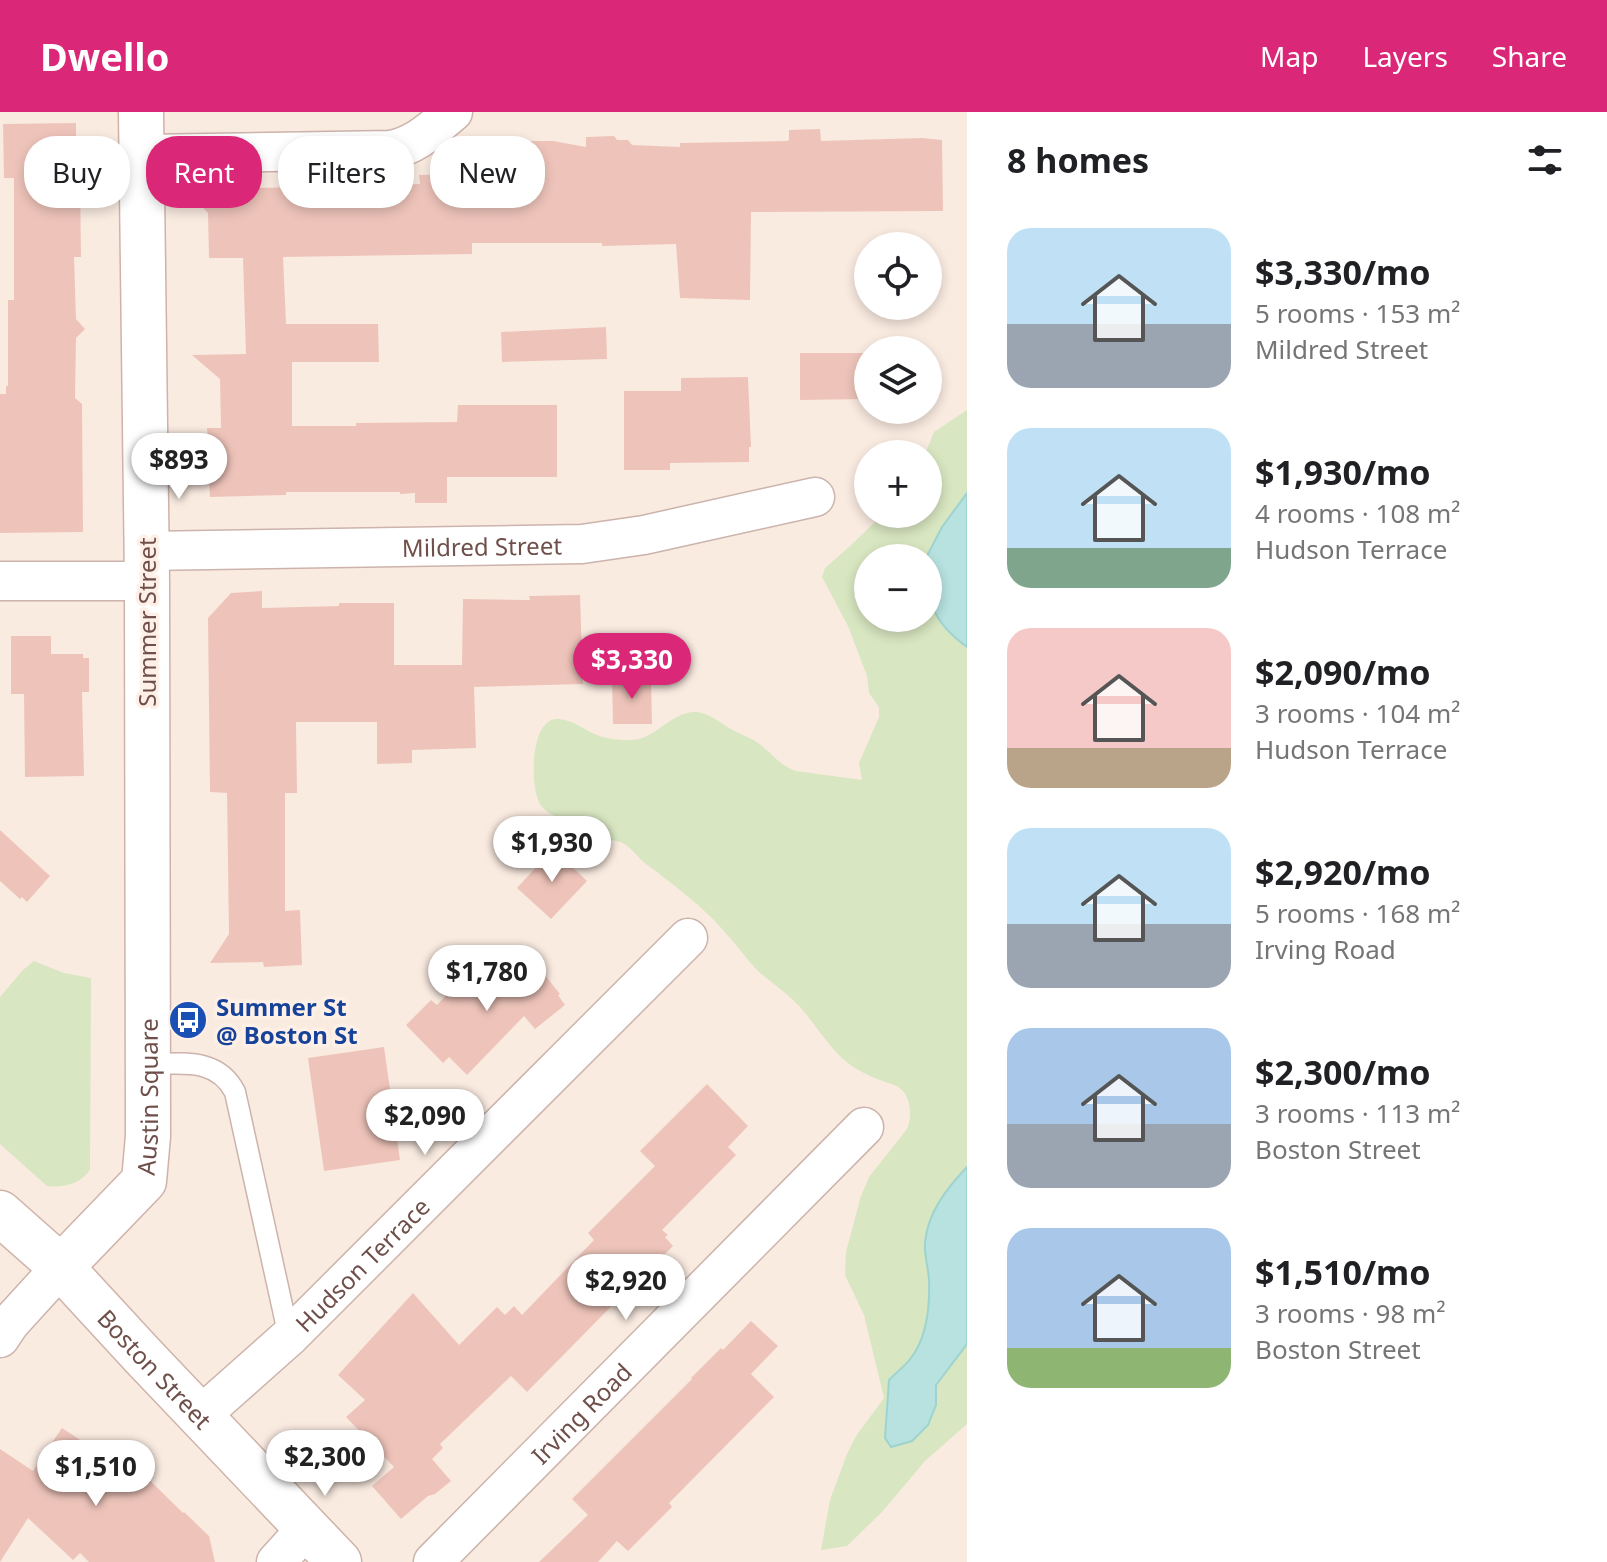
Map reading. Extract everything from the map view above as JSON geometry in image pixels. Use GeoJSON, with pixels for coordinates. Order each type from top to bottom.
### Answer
{"type":"FeatureCollection","features":[{"type":"Feature","properties":{"kind":"main road","name":"Summer Street"},"geometry":{"type":"LineString","coordinates":[[141,133],[148,891]]}},
{"type":"Feature","properties":{"kind":"main road","name":"Austin Square"},"geometry":{"type":"LineString","coordinates":[[61,1267],[144,1181],[149,1064],[148,891]]}},
{"type":"Feature","properties":{"kind":"main road","name":"Boston Street"},"geometry":{"type":"LineString","coordinates":[[0,1213],[61,1267],[339,1562]]}},
{"type":"Feature","properties":{"kind":"street"},"geometry":{"type":"LineString","coordinates":[[141,133],[391,150],[418,141],[453,112]]}},
{"type":"Feature","properties":{"kind":"street","name":"Mildred Street"},"geometry":{"type":"LineString","coordinates":[[0,581],[146,566],[582,544],[644,535],[815,497]]}},
{"type":"Feature","properties":{"kind":"street","name":"Hudson Terrace"},"geometry":{"type":"LineString","coordinates":[[200,1416],[289,1337],[688,938]]}},
{"type":"Feature","properties":{"kind":"street","name":"Irving Road"},"geometry":{"type":"LineString","coordinates":[[433,1562],[864,1127]]}},
{"type":"Feature","properties":{"kind":"street"},"geometry":{"type":"LineString","coordinates":[[0,1338],[61,1267]]}},
{"type":"Feature","properties":{"kind":"street"},"geometry":{"type":"LineString","coordinates":[[276,1562],[307,1528]]}},
{"type":"Feature","properties":{"kind":"lane"},"geometry":{"type":"LineString","coordinates":[[149,1064],[209,1067],[221,1074],[235,1092],[289,1337]]}},
{"type":"Feature","properties":{"kind":"green space"},"geometry":{"type":"Polygon","coordinates":[[[967,410],[967,1424],[925,1461],[882,1512],[847,1546],[821,1550],[830,1500],[847,1454],[856,1436],[884,1398],[864,1315],[845,1275],[846,1252],[869,1177],[909,1125],[909,1103],[897,1086],[864,1073],[843,1059],[802,1009],[755,968],[715,922],[627,846],[559,818],[542,807],[535,787],[534,757],[541,730],[548,722],[558,719],[603,737],[631,740],[647,736],[679,716],[696,712],[708,715],[755,741],[791,769],[862,780],[859,763],[879,717],[879,707],[869,693],[867,676],[848,626],[822,577],[825,568],[869,528],[942,528],[942,440],[931,440],[934,432],[967,410]]]}},
{"type":"Feature","properties":{"kind":"green space"},"geometry":{"type":"Polygon","coordinates":[[[34,961],[64,973],[91,978],[90,1170],[76,1182],[59,1186],[47,1186],[0,1144],[0,997],[34,961]]]}},
{"type":"Feature","properties":{"kind":"water"},"geometry":{"type":"Polygon","coordinates":[[[967,493],[967,647],[942,624],[942,544],[933,544],[967,493]]]}},
{"type":"Feature","properties":{"kind":"water"},"geometry":{"type":"Polygon","coordinates":[[[967,1167],[967,1344],[936,1385],[936,1405],[928,1425],[912,1441],[891,1447],[885,1438],[889,1380],[916,1350],[928,1310],[927,1231],[940,1201],[967,1167]]]}},
{"type":"Feature","properties":{"kind":"building"},"geometry":{"type":"Polygon","coordinates":[[[76,123],[76,136],[24,136],[24,208],[80,208],[81,257],[74,257],[76,319],[85,329],[76,338],[75,398],[82,404],[83,532],[0,533],[0,394],[6,394],[8,386],[8,300],[14,300],[14,178],[4,178],[3,124],[76,123]]]}},
{"type":"Feature","properties":{"kind":"building"},"geometry":{"type":"Polygon","coordinates":[[[820,129],[821,141],[942,140],[943,211],[751,212],[750,300],[680,298],[676,244],[472,243],[472,254],[283,257],[286,324],[378,324],[379,362],[292,362],[292,426],[457,422],[458,405],[557,405],[557,477],[447,477],[447,503],[415,503],[415,493],[400,492],[286,492],[286,495],[210,497],[205,453],[209,448],[207,428],[221,428],[220,379],[192,355],[246,354],[243,258],[209,258],[208,213],[203,208],[262,208],[262,188],[278,188],[278,208],[414,208],[414,184],[420,184],[419,175],[430,175],[430,208],[545,208],[545,141],[586,147],[586,137],[614,136],[617,140],[628,140],[632,145],[680,147],[680,143],[787,141],[789,130],[820,129]]]}},
{"type":"Feature","properties":{"kind":"building"},"geometry":{"type":"Polygon","coordinates":[[[606,327],[607,359],[502,362],[501,332],[606,327]]]}},
{"type":"Feature","properties":{"kind":"building"},"geometry":{"type":"Polygon","coordinates":[[[800,353],[854,353],[854,399],[800,400],[800,353]]]}},
{"type":"Feature","properties":{"kind":"building"},"geometry":{"type":"Polygon","coordinates":[[[748,377],[749,462],[670,463],[670,470],[624,470],[624,391],[681,391],[681,378],[748,377]]]}},
{"type":"Feature","properties":{"kind":"building"},"geometry":{"type":"Polygon","coordinates":[[[262,591],[262,608],[394,603],[394,665],[462,665],[463,599],[530,600],[529,596],[580,595],[583,684],[474,687],[476,748],[412,750],[412,763],[377,764],[377,722],[296,722],[297,793],[285,793],[285,911],[300,910],[302,965],[264,967],[263,962],[210,963],[229,934],[227,793],[210,792],[208,618],[231,593],[262,591]]]}},
{"type":"Feature","properties":{"kind":"building"},"geometry":{"type":"Polygon","coordinates":[[[11,636],[51,636],[51,654],[83,654],[83,658],[89,658],[89,692],[82,692],[84,776],[25,777],[24,694],[11,694],[11,636]]]}},
{"type":"Feature","properties":{"kind":"building"},"geometry":{"type":"Polygon","coordinates":[[[612,678],[651,678],[652,724],[613,724],[612,678]]]}},
{"type":"Feature","properties":{"kind":"building"},"geometry":{"type":"Polygon","coordinates":[[[0,830],[50,876],[27,902],[0,881],[0,830]]]}},
{"type":"Feature","properties":{"kind":"building"},"geometry":{"type":"Polygon","coordinates":[[[553,849],[587,881],[551,919],[517,888],[553,849]]]}},
{"type":"Feature","properties":{"kind":"building"},"geometry":{"type":"Polygon","coordinates":[[[524,949],[560,994],[565,1005],[535,1029],[524,1016],[467,1075],[449,1057],[443,1063],[406,1025],[431,1000],[437,1005],[453,988],[462,997],[524,949]]]}},
{"type":"Feature","properties":{"kind":"building"},"geometry":{"type":"Polygon","coordinates":[[[384,1047],[400,1160],[324,1171],[308,1058],[384,1047]]]}},
{"type":"Feature","properties":{"kind":"building"},"geometry":{"type":"Polygon","coordinates":[[[707,1084],[748,1126],[728,1147],[736,1155],[662,1230],[673,1246],[527,1392],[511,1376],[440,1444],[443,1448],[432,1459],[451,1481],[401,1519],[372,1486],[394,1467],[346,1417],[365,1400],[338,1375],[413,1293],[459,1345],[497,1307],[505,1315],[514,1306],[522,1315],[594,1240],[588,1233],[655,1166],[640,1151],[707,1084]]]}},
{"type":"Feature","properties":{"kind":"building"},"geometry":{"type":"Polygon","coordinates":[[[751,1321],[778,1346],[751,1374],[774,1397],[669,1503],[672,1507],[628,1551],[617,1541],[598,1562],[539,1562],[588,1515],[572,1499],[751,1321]]]}},
{"type":"Feature","properties":{"kind":"building"},"geometry":{"type":"Polygon","coordinates":[[[62,1428],[109,1459],[118,1449],[209,1536],[215,1562],[89,1562],[80,1553],[73,1560],[28,1518],[0,1562],[0,1449],[33,1471],[62,1428]]]}},
{"type":"Feature","properties":{"kind":"place","name":"Summer St @ Boston St"},"geometry":{"type":"Point","coordinates":[188,1020]}}]}
